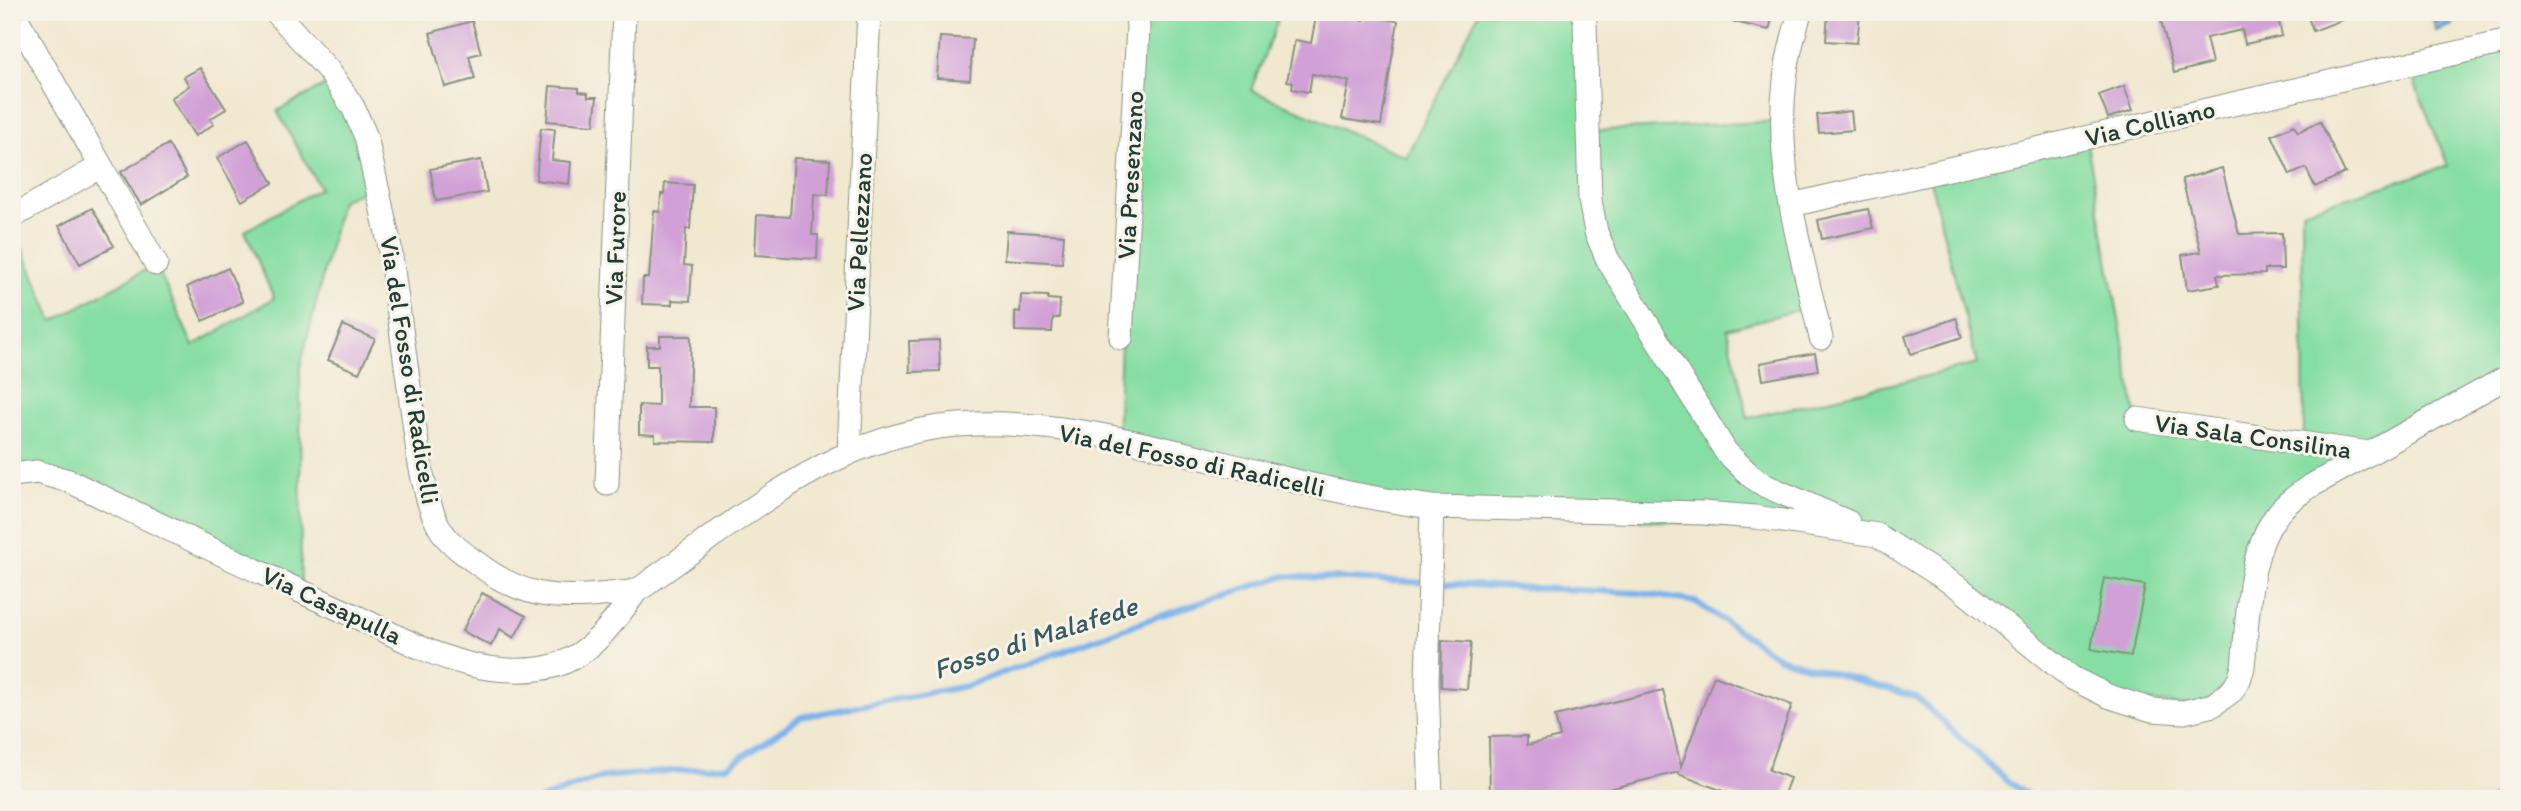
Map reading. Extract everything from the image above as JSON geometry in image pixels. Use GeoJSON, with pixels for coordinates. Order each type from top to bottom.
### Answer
{"type":"FeatureCollection","features":[{"type":"Feature","properties":{"kind":"street"},"geometry":{"type":"LineString","coordinates":[[13,12],[156,264]]}},
{"type":"Feature","properties":{"kind":"street","name":"Via del Fosso di Radicelli"},"geometry":{"type":"LineString","coordinates":[[276,12],[329,71],[353,107],[366,137],[389,242],[419,459],[430,505],[442,532],[451,543],[491,575],[524,591],[569,596],[637,590],[786,485],[849,452],[893,437],[937,427],[979,424],[1024,426],[1116,438],[1344,493],[1432,507],[1721,514],[1877,535],[1961,589],[2083,685],[2140,707],[2184,712],[2203,708],[2222,699],[2239,680],[2243,667],[2253,575],[2263,541],[2274,518],[2293,498],[2509,376]]}},
{"type":"Feature","properties":{"kind":"street","name":"Via Furore"},"geometry":{"type":"LineString","coordinates":[[607,484],[624,12]]}},
{"type":"Feature","properties":{"kind":"street","name":"Via Pellezzano"},"geometry":{"type":"LineString","coordinates":[[849,452],[869,12]]}},
{"type":"Feature","properties":{"kind":"street","name":"Via Presenzano"},"geometry":{"type":"LineString","coordinates":[[1121,338],[1137,12]]}},
{"type":"Feature","properties":{"kind":"street"},"geometry":{"type":"LineString","coordinates":[[1583,12],[1591,212],[1600,242],[1616,277],[1716,438],[1740,467],[1778,492],[1877,535]]}},
{"type":"Feature","properties":{"kind":"street"},"geometry":{"type":"LineString","coordinates":[[1800,12],[1787,65],[1783,109],[1785,162],[1790,205],[1821,338]]}},
{"type":"Feature","properties":{"kind":"street","name":"Via Colliano"},"geometry":{"type":"LineString","coordinates":[[1790,205],[2509,41]]}},
{"type":"Feature","properties":{"kind":"street"},"geometry":{"type":"LineString","coordinates":[[12,217],[101,166]]}},
{"type":"Feature","properties":{"kind":"street","name":"Via Sala Consilina"},"geometry":{"type":"LineString","coordinates":[[2137,419],[2369,453]]}},
{"type":"Feature","properties":{"kind":"street","name":"Via Casapulla"},"geometry":{"type":"LineString","coordinates":[[12,475],[37,472],[69,481],[300,592],[442,656],[480,667],[532,669],[570,660],[588,648],[608,628],[637,590]]}},
{"type":"Feature","properties":{"kind":"street"},"geometry":{"type":"LineString","coordinates":[[1431,799],[1427,682],[1432,507]]}},
{"type":"Feature","properties":{"kind":"green space"},"geometry":{"type":"Polygon","coordinates":[[[1135,12],[1281,12],[1251,90],[1406,157],[1479,12],[1581,12],[1588,131],[1783,121],[1814,306],[1727,329],[1748,418],[1977,364],[1928,173],[2086,138],[2137,419],[2304,443],[2302,211],[2448,166],[2407,64],[2509,41],[2509,389],[2369,453],[2268,508],[2243,667],[2203,708],[2108,696],[1877,535],[1432,507],[1117,438],[1135,12]]]}},
{"type":"Feature","properties":{"kind":"green space"},"geometry":{"type":"Polygon","coordinates":[[[335,80],[378,183],[341,201],[300,368],[301,592],[69,481],[12,476],[12,224],[53,321],[156,264],[193,346],[274,298],[245,231],[320,188],[277,111],[335,80]]]}},
{"type":"Feature","properties":{"kind":"water"},"geometry":{"type":"Polygon","coordinates":[[[2439,12],[2448,12],[2453,25],[2436,31],[2433,20],[2441,17],[2439,12]]]}},
{"type":"Feature","properties":{"kind":"building"},"geometry":{"type":"Polygon","coordinates":[[[1317,12],[1364,20],[1365,16],[1398,21],[1381,125],[1342,119],[1349,81],[1312,74],[1309,92],[1292,89],[1293,82],[1287,81],[1295,40],[1311,43],[1317,12]]]}},
{"type":"Feature","properties":{"kind":"building"},"geometry":{"type":"Polygon","coordinates":[[[1723,12],[1774,12],[1769,30],[1722,19],[1723,12]]]}},
{"type":"Feature","properties":{"kind":"building"},"geometry":{"type":"Polygon","coordinates":[[[1828,12],[1860,12],[1857,43],[1826,41],[1828,12]]]}},
{"type":"Feature","properties":{"kind":"building"},"geometry":{"type":"Polygon","coordinates":[[[2180,12],[2277,12],[2282,36],[2245,44],[2242,30],[2206,38],[2212,63],[2174,73],[2160,17],[2180,12]]]}},
{"type":"Feature","properties":{"kind":"building"},"geometry":{"type":"Polygon","coordinates":[[[2306,12],[2357,12],[2358,14],[2313,31],[2306,12]]]}},
{"type":"Feature","properties":{"kind":"building"},"geometry":{"type":"Polygon","coordinates":[[[472,21],[481,53],[469,56],[475,79],[445,87],[430,33],[472,21]]]}},
{"type":"Feature","properties":{"kind":"building"},"geometry":{"type":"Polygon","coordinates":[[[940,37],[973,39],[970,80],[937,78],[940,37]]]}},
{"type":"Feature","properties":{"kind":"building"},"geometry":{"type":"Polygon","coordinates":[[[200,68],[226,109],[210,119],[214,124],[195,136],[171,98],[189,86],[184,77],[200,68]]]}},
{"type":"Feature","properties":{"kind":"building"},"geometry":{"type":"Polygon","coordinates":[[[550,86],[579,88],[579,92],[588,93],[588,97],[597,97],[594,125],[547,121],[550,86]]]}},
{"type":"Feature","properties":{"kind":"building"},"geometry":{"type":"Polygon","coordinates":[[[2124,86],[2133,110],[2108,118],[2099,95],[2124,86]]]}},
{"type":"Feature","properties":{"kind":"building"},"geometry":{"type":"Polygon","coordinates":[[[1851,111],[1853,130],[1819,133],[1817,115],[1851,111]]]}},
{"type":"Feature","properties":{"kind":"building"},"geometry":{"type":"Polygon","coordinates":[[[2320,121],[2345,173],[2315,187],[2306,168],[2290,175],[2272,135],[2294,125],[2298,132],[2320,121]]]}},
{"type":"Feature","properties":{"kind":"building"},"geometry":{"type":"Polygon","coordinates":[[[541,128],[555,129],[552,160],[571,162],[569,184],[536,180],[541,128]]]}},
{"type":"Feature","properties":{"kind":"building"},"geometry":{"type":"Polygon","coordinates":[[[248,140],[273,183],[242,201],[217,158],[248,140]]]}},
{"type":"Feature","properties":{"kind":"building"},"geometry":{"type":"Polygon","coordinates":[[[168,144],[187,177],[141,205],[121,172],[168,144]]]}},
{"type":"Feature","properties":{"kind":"building"},"geometry":{"type":"Polygon","coordinates":[[[794,158],[830,160],[828,195],[814,194],[812,235],[818,235],[817,259],[755,255],[757,215],[790,217],[794,158]]]}},
{"type":"Feature","properties":{"kind":"building"},"geometry":{"type":"Polygon","coordinates":[[[481,160],[487,192],[436,201],[430,169],[481,160]]]}},
{"type":"Feature","properties":{"kind":"building"},"geometry":{"type":"Polygon","coordinates":[[[2222,168],[2239,234],[2282,233],[2283,269],[2265,269],[2265,274],[2217,275],[2219,285],[2187,290],[2182,255],[2201,252],[2182,179],[2222,168]]]}},
{"type":"Feature","properties":{"kind":"building"},"geometry":{"type":"Polygon","coordinates":[[[665,183],[693,185],[684,265],[692,266],[690,301],[672,300],[672,305],[642,304],[643,278],[649,278],[654,211],[660,212],[665,183]]]}},
{"type":"Feature","properties":{"kind":"building"},"geometry":{"type":"Polygon","coordinates":[[[92,208],[114,246],[80,264],[59,226],[92,208]]]}},
{"type":"Feature","properties":{"kind":"building"},"geometry":{"type":"Polygon","coordinates":[[[1868,209],[1873,228],[1822,239],[1818,220],[1868,209]]]}},
{"type":"Feature","properties":{"kind":"building"},"geometry":{"type":"Polygon","coordinates":[[[1007,231],[1064,235],[1062,263],[1005,259],[1007,231]]]}},
{"type":"Feature","properties":{"kind":"building"},"geometry":{"type":"Polygon","coordinates":[[[228,268],[243,302],[203,321],[187,287],[228,268]]]}},
{"type":"Feature","properties":{"kind":"building"},"geometry":{"type":"Polygon","coordinates":[[[1021,295],[1048,296],[1048,299],[1060,300],[1059,318],[1053,318],[1052,332],[1015,331],[1015,311],[1020,312],[1021,295]]]}},
{"type":"Feature","properties":{"kind":"building"},"geometry":{"type":"Polygon","coordinates":[[[1956,318],[1962,337],[1911,354],[1905,336],[1956,318]]]}},
{"type":"Feature","properties":{"kind":"building"},"geometry":{"type":"Polygon","coordinates":[[[343,325],[375,339],[359,373],[328,360],[343,325]]]}},
{"type":"Feature","properties":{"kind":"building"},"geometry":{"type":"Polygon","coordinates":[[[660,336],[691,336],[689,407],[714,407],[714,442],[655,441],[655,435],[639,434],[639,405],[658,406],[658,366],[647,366],[647,346],[660,346],[660,336]]]}},
{"type":"Feature","properties":{"kind":"building"},"geometry":{"type":"Polygon","coordinates":[[[939,340],[940,371],[910,372],[909,341],[939,340]]]}},
{"type":"Feature","properties":{"kind":"building"},"geometry":{"type":"Polygon","coordinates":[[[1815,353],[1818,370],[1763,380],[1760,363],[1815,353]]]}},
{"type":"Feature","properties":{"kind":"building"},"geometry":{"type":"Polygon","coordinates":[[[2104,578],[2145,585],[2131,656],[2091,649],[2104,578]]]}},
{"type":"Feature","properties":{"kind":"building"},"geometry":{"type":"Polygon","coordinates":[[[482,593],[526,616],[514,638],[500,629],[491,646],[462,631],[482,593]]]}},
{"type":"Feature","properties":{"kind":"building"},"geometry":{"type":"Polygon","coordinates":[[[1442,640],[1471,642],[1467,689],[1441,687],[1442,640]]]}},
{"type":"Feature","properties":{"kind":"building"},"geometry":{"type":"Polygon","coordinates":[[[1714,676],[1792,705],[1769,770],[1790,778],[1782,799],[1744,799],[1678,774],[1679,772],[1567,799],[1490,799],[1489,737],[1527,736],[1527,745],[1560,737],[1555,716],[1663,690],[1681,766],[1714,676]]]}},
{"type":"Feature","properties":{"kind":"waterway","name":"Fosso di Malafede"},"geometry":{"type":"LineString","coordinates":[[541,799],[603,777],[728,766],[801,717],[966,686],[1156,617],[1284,576],[1639,593],[1696,602],[1779,658],[1916,697],[2007,781],[2034,799]]}},
{"type":"Feature","properties":{"kind":"waterway"},"geometry":{"type":"LineString","coordinates":[[2491,799],[2509,785]]}}]}
